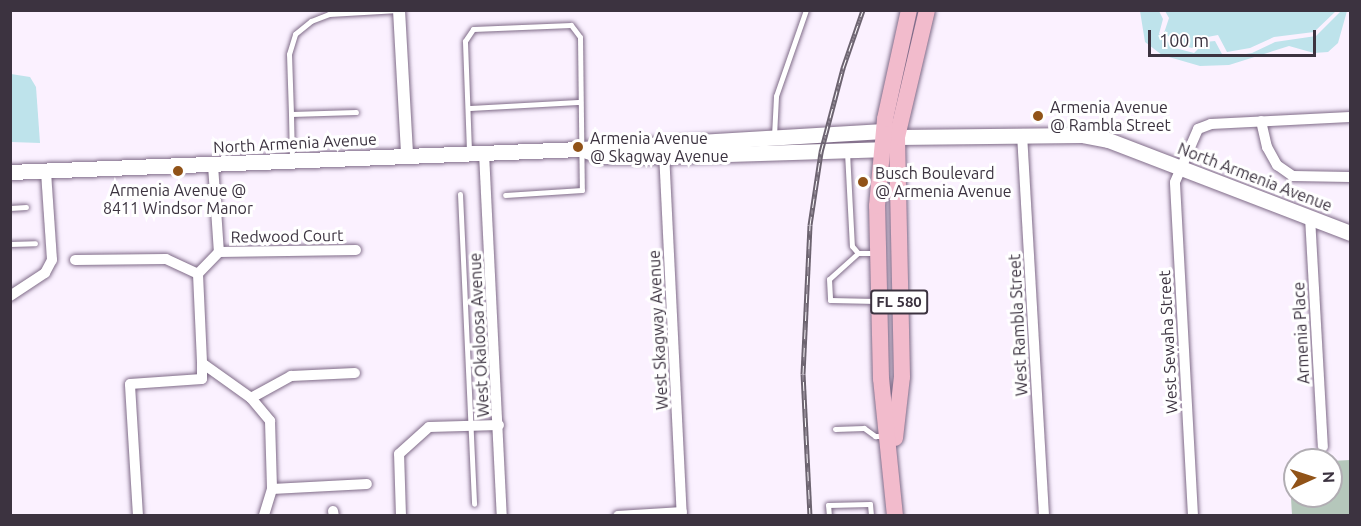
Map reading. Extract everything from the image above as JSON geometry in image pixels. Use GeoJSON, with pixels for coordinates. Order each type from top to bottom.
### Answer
{"type":"FeatureCollection","features":[{"type":"Feature","properties":{"kind":"main road"},"geometry":{"type":"LineString","coordinates":[[881,149],[890,134],[909,10]]}},
{"type":"Feature","properties":{"kind":"main road","name":"FL 580"},"geometry":{"type":"LineString","coordinates":[[892,465],[902,377],[890,134],[927,10]]}},
{"type":"Feature","properties":{"kind":"main road","name":"North Armenia Avenue"},"geometry":{"type":"LineString","coordinates":[[664,149],[774,138],[890,134],[1082,135],[1181,168],[1350,232]]}},
{"type":"Feature","properties":{"kind":"main road","name":"North Armenia Avenue"},"geometry":{"type":"LineString","coordinates":[[10,172],[581,149],[881,149]]}},
{"type":"Feature","properties":{"kind":"main road","name":"FL 580"},"geometry":{"type":"LineString","coordinates":[[881,149],[876,253],[895,516]]}},
{"type":"Feature","properties":{"kind":"street"},"geometry":{"type":"LineString","coordinates":[[399,10],[407,155]]}},
{"type":"Feature","properties":{"kind":"street"},"geometry":{"type":"LineString","coordinates":[[1350,117],[1261,121],[1267,147],[1277,165],[1293,176],[1350,177]]}},
{"type":"Feature","properties":{"kind":"street","name":"West Sewaha Street"},"geometry":{"type":"LineString","coordinates":[[1193,516],[1174,182],[1198,129],[1211,124],[1261,121]]}},
{"type":"Feature","properties":{"kind":"street","name":"West Rambla Street"},"geometry":{"type":"LineString","coordinates":[[1022,134],[1044,516]]}},
{"type":"Feature","properties":{"kind":"street","name":"West Skagway Avenue"},"geometry":{"type":"LineString","coordinates":[[664,149],[682,514]]}},
{"type":"Feature","properties":{"kind":"street","name":"West Okaloosa Avenue"},"geometry":{"type":"LineString","coordinates":[[484,153],[502,516]]}},
{"type":"Feature","properties":{"kind":"street"},"geometry":{"type":"LineString","coordinates":[[138,516],[130,384],[201,379],[198,274],[219,252],[213,165]]}},
{"type":"Feature","properties":{"kind":"street"},"geometry":{"type":"LineString","coordinates":[[10,296],[45,273],[52,260],[46,171]]}},
{"type":"Feature","properties":{"kind":"street","name":"Armenia Place"},"geometry":{"type":"LineString","coordinates":[[1310,217],[1323,447]]}},
{"type":"Feature","properties":{"kind":"street","name":"Redwood Court"},"geometry":{"type":"LineString","coordinates":[[219,252],[356,250]]}},
{"type":"Feature","properties":{"kind":"street"},"geometry":{"type":"LineString","coordinates":[[75,260],[166,259],[198,274]]}},
{"type":"Feature","properties":{"kind":"street"},"geometry":{"type":"LineString","coordinates":[[202,363],[251,398],[270,421],[272,489],[264,516]]}},
{"type":"Feature","properties":{"kind":"street"},"geometry":{"type":"LineString","coordinates":[[251,398],[291,376],[355,373]]}},
{"type":"Feature","properties":{"kind":"street"},"geometry":{"type":"LineString","coordinates":[[401,516],[399,454],[429,427],[499,424]]}},
{"type":"Feature","properties":{"kind":"street"},"geometry":{"type":"LineString","coordinates":[[272,489],[367,484]]}},
{"type":"Feature","properties":{"kind":"street"},"geometry":{"type":"LineString","coordinates":[[618,516],[682,514]]}},
{"type":"Feature","properties":{"kind":"lane"},"geometry":{"type":"LineString","coordinates":[[292,161],[289,54],[295,34],[311,21],[329,14],[399,10]]}},
{"type":"Feature","properties":{"kind":"lane"},"geometry":{"type":"LineString","coordinates":[[774,138],[776,96],[806,10]]}},
{"type":"Feature","properties":{"kind":"lane"},"geometry":{"type":"LineString","coordinates":[[469,153],[465,41],[473,29],[571,25],[580,37],[582,190],[505,195]]}},
{"type":"Feature","properties":{"kind":"lane"},"geometry":{"type":"LineString","coordinates":[[468,108],[580,102]]}},
{"type":"Feature","properties":{"kind":"lane"},"geometry":{"type":"LineString","coordinates":[[291,114],[356,112]]}},
{"type":"Feature","properties":{"kind":"lane"},"geometry":{"type":"LineString","coordinates":[[847,150],[850,232],[858,253]]}},
{"type":"Feature","properties":{"kind":"lane"},"geometry":{"type":"LineString","coordinates":[[460,194],[474,504]]}},
{"type":"Feature","properties":{"kind":"lane"},"geometry":{"type":"LineString","coordinates":[[10,208],[26,207]]}},
{"type":"Feature","properties":{"kind":"lane"},"geometry":{"type":"LineString","coordinates":[[10,244],[35,243]]}},
{"type":"Feature","properties":{"kind":"lane"},"geometry":{"type":"LineString","coordinates":[[876,253],[858,253],[829,279],[830,300],[878,301]]}},
{"type":"Feature","properties":{"kind":"lane"},"geometry":{"type":"LineString","coordinates":[[835,429],[864,428],[875,436],[889,436]]}},
{"type":"Feature","properties":{"kind":"lane"},"geometry":{"type":"LineString","coordinates":[[829,516],[828,505],[870,504],[871,516]]}},
{"type":"Feature","properties":{"kind":"green space"},"geometry":{"type":"Polygon","coordinates":[[[1343,460],[1350,460],[1350,515],[1292,515],[1292,508],[1343,508],[1343,460]]]}},
{"type":"Feature","properties":{"kind":"water"},"geometry":{"type":"Polygon","coordinates":[[[1336,10],[1314,32],[1274,37],[1250,48],[1227,52],[1218,35],[1202,38],[1192,48],[1179,44],[1164,33],[1169,18],[1165,11],[1336,10]]]}},
{"type":"Feature","properties":{"kind":"water"},"geometry":{"type":"Polygon","coordinates":[[[1140,11],[1159,11],[1163,19],[1159,34],[1175,48],[1194,53],[1205,42],[1215,41],[1223,56],[1228,57],[1252,53],[1275,42],[1316,36],[1341,11],[1347,11],[1338,43],[1328,52],[1314,53],[1289,46],[1229,65],[1200,66],[1162,55],[1145,42],[1140,11]]]}},
{"type":"Feature","properties":{"kind":"water"},"geometry":{"type":"Polygon","coordinates":[[[11,74],[30,77],[36,87],[40,143],[11,142],[11,74]]]}},
{"type":"Feature","properties":{"kind":"railway"},"geometry":{"type":"LineString","coordinates":[[810,516],[803,374],[810,225],[821,152],[843,68],[863,10]]}},
{"type":"Feature","properties":{"kind":"place","name":"Armenia Avenue @ Rambla Street"},"geometry":{"type":"Point","coordinates":[1038,116]}},
{"type":"Feature","properties":{"kind":"place","name":"Armenia Avenue @ Skagway Avenue"},"geometry":{"type":"Point","coordinates":[578,147]}},
{"type":"Feature","properties":{"kind":"place","name":"Armenia Avenue @ 8411 Windsor Manor"},"geometry":{"type":"Point","coordinates":[178,171]}},
{"type":"Feature","properties":{"kind":"place","name":"Busch Boulevard @ Armenia Avenue"},"geometry":{"type":"Point","coordinates":[863,182]}}]}
